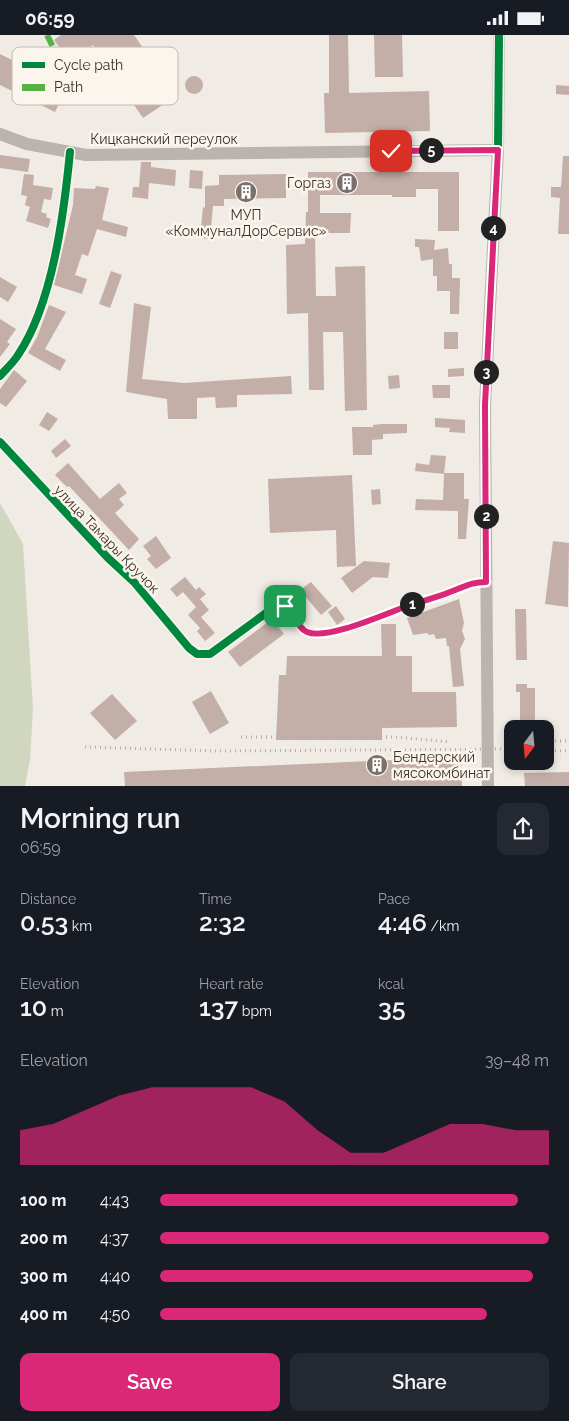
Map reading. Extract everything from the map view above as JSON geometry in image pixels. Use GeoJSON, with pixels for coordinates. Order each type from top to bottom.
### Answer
{"type":"FeatureCollection","features":[{"type":"Feature","properties":{"kind":"main road"},"geometry":{"type":"LineString","coordinates":[[488,786],[485,405],[498,150],[499,35]]}},
{"type":"Feature","properties":{"kind":"main road","name":"Кицканский переулок"},"geometry":{"type":"LineString","coordinates":[[0,134],[27,144],[86,155],[498,150]]}},
{"type":"Feature","properties":{"kind":"street"},"geometry":{"type":"LineString","coordinates":[[0,375],[18,356],[34,327],[45,296],[65,205],[70,152]]}},
{"type":"Feature","properties":{"kind":"street","name":"улица Тамары Кручок"},"geometry":{"type":"LineString","coordinates":[[0,442],[108,558],[134,582],[197,655],[210,654],[277,605],[289,609],[304,630],[309,633],[322,633],[449,593],[471,582],[486,582]]}},
{"type":"Feature","properties":{"kind":"green space"},"geometry":{"type":"Polygon","coordinates":[[[0,503],[23,544],[33,709],[30,759],[25,786],[0,786],[0,503]]]}},
{"type":"Feature","properties":{"kind":"building"},"geometry":{"type":"Polygon","coordinates":[[[61,35],[134,35],[142,47],[94,47],[93,45],[90,47],[59,47],[54,40],[61,35]]]}},
{"type":"Feature","properties":{"kind":"building"},"geometry":{"type":"Polygon","coordinates":[[[329,35],[348,35],[349,93],[429,91],[430,131],[325,133],[324,93],[329,93],[329,35]]]}},
{"type":"Feature","properties":{"kind":"building"},"geometry":{"type":"Polygon","coordinates":[[[374,35],[402,35],[403,77],[375,77],[374,35]]]}},
{"type":"Feature","properties":{"kind":"building"},"geometry":{"type":"Polygon","coordinates":[[[0,54],[12,60],[12,91],[0,85],[0,54]]]}},
{"type":"Feature","properties":{"kind":"building"},"geometry":{"type":"Polygon","coordinates":[[[194,76],[200,79],[203,85],[200,91],[194,94],[188,91],[185,85],[188,79],[194,76]]]}},
{"type":"Feature","properties":{"kind":"building"},"geometry":{"type":"Polygon","coordinates":[[[556,85],[569,86],[569,95],[556,94],[556,85]]]}},
{"type":"Feature","properties":{"kind":"building"},"geometry":{"type":"Polygon","coordinates":[[[41,105],[58,105],[55,112],[41,105]]]}},
{"type":"Feature","properties":{"kind":"building"},"geometry":{"type":"Polygon","coordinates":[[[134,105],[162,105],[143,118],[134,105]]]}},
{"type":"Feature","properties":{"kind":"building"},"geometry":{"type":"Polygon","coordinates":[[[0,155],[30,159],[28,172],[0,168],[0,155]]]}},
{"type":"Feature","properties":{"kind":"building"},"geometry":{"type":"Polygon","coordinates":[[[563,156],[569,156],[569,234],[558,234],[560,198],[551,197],[551,187],[561,187],[563,156]]]}},
{"type":"Feature","properties":{"kind":"building"},"geometry":{"type":"Polygon","coordinates":[[[141,162],[151,162],[151,167],[176,170],[175,186],[149,183],[148,199],[132,197],[133,187],[139,187],[141,162]]]}},
{"type":"Feature","properties":{"kind":"building"},"geometry":{"type":"Polygon","coordinates":[[[190,170],[203,171],[202,189],[189,188],[190,170]]]}},
{"type":"Feature","properties":{"kind":"building"},"geometry":{"type":"Polygon","coordinates":[[[308,172],[459,172],[459,231],[438,231],[438,189],[416,189],[416,197],[320,195],[320,213],[351,213],[350,233],[315,233],[316,296],[336,296],[335,267],[365,266],[367,410],[345,411],[343,332],[323,332],[324,390],[309,390],[308,313],[287,314],[286,245],[305,244],[306,212],[308,212],[308,172]]]}},
{"type":"Feature","properties":{"kind":"building"},"geometry":{"type":"Polygon","coordinates":[[[24,174],[34,175],[33,185],[53,188],[51,200],[44,199],[41,212],[47,214],[46,217],[51,219],[48,228],[26,221],[30,207],[25,205],[27,196],[21,195],[24,174]]]}},
{"type":"Feature","properties":{"kind":"building","name":"МУП «КоммуналДорСервис»"},"geometry":{"type":"Polygon","coordinates":[[[286,174],[286,198],[224,199],[224,206],[213,206],[210,239],[200,238],[203,207],[205,208],[205,186],[219,185],[219,175],[286,174]]]}},
{"type":"Feature","properties":{"kind":"building"},"geometry":{"type":"Polygon","coordinates":[[[96,186],[109,188],[102,220],[128,227],[126,237],[97,229],[88,256],[82,254],[75,275],[87,279],[82,294],[54,285],[73,205],[74,188],[95,189],[96,186]]]}},
{"type":"Feature","properties":{"kind":"building"},"geometry":{"type":"Polygon","coordinates":[[[415,239],[435,240],[434,250],[448,248],[449,264],[452,264],[452,278],[460,278],[459,314],[450,314],[450,291],[437,291],[437,276],[433,276],[433,259],[421,261],[419,247],[415,247],[415,239]]]}},
{"type":"Feature","properties":{"kind":"building"},"geometry":{"type":"Polygon","coordinates":[[[111,271],[122,275],[110,308],[99,304],[111,271]]]}},
{"type":"Feature","properties":{"kind":"building"},"geometry":{"type":"Polygon","coordinates":[[[0,277],[17,287],[8,302],[0,297],[0,277]]]}},
{"type":"Feature","properties":{"kind":"building"},"geometry":{"type":"Polygon","coordinates":[[[134,303],[151,307],[142,379],[184,383],[291,376],[292,394],[237,395],[237,407],[216,408],[215,397],[197,398],[197,419],[168,419],[167,399],[126,392],[134,303]]]}},
{"type":"Feature","properties":{"kind":"building"},"geometry":{"type":"Polygon","coordinates":[[[49,305],[66,312],[45,349],[66,360],[60,371],[28,353],[37,337],[49,305]]]}},
{"type":"Feature","properties":{"kind":"building"},"geometry":{"type":"Polygon","coordinates":[[[0,319],[16,329],[7,342],[10,344],[0,357],[0,319]]]}},
{"type":"Feature","properties":{"kind":"building"},"geometry":{"type":"Polygon","coordinates":[[[444,332],[458,332],[458,349],[444,349],[444,332]]]}},
{"type":"Feature","properties":{"kind":"building"},"geometry":{"type":"Polygon","coordinates":[[[464,368],[464,376],[448,377],[448,369],[464,368]]]}},
{"type":"Feature","properties":{"kind":"building"},"geometry":{"type":"Polygon","coordinates":[[[14,370],[27,381],[6,407],[0,403],[0,389],[14,370]]]}},
{"type":"Feature","properties":{"kind":"building"},"geometry":{"type":"Polygon","coordinates":[[[399,375],[400,388],[389,389],[388,376],[399,375]]]}},
{"type":"Feature","properties":{"kind":"building"},"geometry":{"type":"Polygon","coordinates":[[[432,385],[450,385],[450,398],[433,398],[432,385]]]}},
{"type":"Feature","properties":{"kind":"building"},"geometry":{"type":"Polygon","coordinates":[[[47,412],[58,419],[49,431],[39,425],[47,412]]]}},
{"type":"Feature","properties":{"kind":"building"},"geometry":{"type":"Polygon","coordinates":[[[435,418],[465,420],[465,433],[449,432],[450,428],[435,427],[435,418]]]}},
{"type":"Feature","properties":{"kind":"building"},"geometry":{"type":"Polygon","coordinates":[[[407,424],[407,433],[383,434],[383,439],[372,440],[372,455],[353,455],[352,427],[373,427],[373,425],[407,424]]]}},
{"type":"Feature","properties":{"kind":"building"},"geometry":{"type":"Polygon","coordinates":[[[65,439],[71,446],[56,458],[51,451],[65,439]]]}},
{"type":"Feature","properties":{"kind":"building"},"geometry":{"type":"Polygon","coordinates":[[[431,455],[446,456],[444,473],[464,473],[464,499],[469,499],[466,539],[458,539],[458,511],[415,510],[416,499],[443,500],[444,474],[415,471],[416,463],[429,465],[431,455]]]}},
{"type":"Feature","properties":{"kind":"building"},"geometry":{"type":"Polygon","coordinates":[[[68,463],[100,499],[119,483],[127,493],[119,499],[124,505],[115,513],[139,539],[129,550],[69,486],[67,487],[55,475],[68,463]]]}},
{"type":"Feature","properties":{"kind":"building"},"geometry":{"type":"Polygon","coordinates":[[[352,475],[356,566],[337,567],[336,530],[270,533],[268,479],[352,475]]]}},
{"type":"Feature","properties":{"kind":"building"},"geometry":{"type":"Polygon","coordinates":[[[380,489],[381,504],[372,505],[371,490],[380,489]]]}},
{"type":"Feature","properties":{"kind":"building"},"geometry":{"type":"Polygon","coordinates":[[[156,536],[171,558],[156,569],[147,559],[151,556],[143,546],[156,536]]]}},
{"type":"Feature","properties":{"kind":"building"},"geometry":{"type":"Polygon","coordinates":[[[553,541],[569,543],[568,607],[545,604],[553,541]]]}},
{"type":"Feature","properties":{"kind":"building"},"geometry":{"type":"Polygon","coordinates":[[[364,561],[390,563],[388,578],[373,577],[352,593],[341,578],[364,561]]]}},
{"type":"Feature","properties":{"kind":"building"},"geometry":{"type":"Polygon","coordinates":[[[185,577],[196,590],[199,587],[206,594],[200,599],[209,610],[201,617],[215,633],[205,641],[197,631],[200,628],[188,615],[196,607],[183,592],[177,597],[170,589],[185,577]]]}},
{"type":"Feature","properties":{"kind":"building"},"geometry":{"type":"Polygon","coordinates":[[[311,582],[332,606],[321,615],[300,590],[311,582]]]}},
{"type":"Feature","properties":{"kind":"building"},"geometry":{"type":"Polygon","coordinates":[[[459,599],[464,623],[462,631],[465,639],[460,649],[464,686],[453,687],[449,646],[447,646],[446,638],[436,639],[434,634],[429,635],[427,633],[413,635],[407,618],[459,599]]]}},
{"type":"Feature","properties":{"kind":"building"},"geometry":{"type":"Polygon","coordinates":[[[336,606],[345,619],[337,625],[328,612],[336,606]]]}},
{"type":"Feature","properties":{"kind":"building"},"geometry":{"type":"Polygon","coordinates":[[[515,609],[526,609],[527,660],[516,660],[515,609]]]}},
{"type":"Feature","properties":{"kind":"building"},"geometry":{"type":"Polygon","coordinates":[[[272,619],[284,634],[240,667],[228,652],[272,619]]]}},
{"type":"Feature","properties":{"kind":"building"},"geometry":{"type":"Polygon","coordinates":[[[381,624],[396,624],[396,656],[412,656],[412,692],[456,692],[457,727],[382,728],[382,740],[276,740],[279,675],[286,675],[287,656],[382,656],[381,624]]]}},
{"type":"Feature","properties":{"kind":"building"},"geometry":{"type":"Polygon","coordinates":[[[516,684],[527,684],[527,688],[535,688],[535,720],[520,720],[520,692],[516,692],[516,684]]]}},
{"type":"Feature","properties":{"kind":"building"},"geometry":{"type":"Polygon","coordinates":[[[211,691],[229,723],[210,734],[192,702],[211,691]]]}},
{"type":"Feature","properties":{"kind":"building"},"geometry":{"type":"Polygon","coordinates":[[[112,694],[137,721],[115,740],[90,713],[112,694]]]}},
{"type":"Feature","properties":{"kind":"building","name":"Бендерский мясокомбинат"},"geometry":{"type":"Polygon","coordinates":[[[461,757],[462,786],[125,786],[124,772],[461,757]]]}},
{"type":"Feature","properties":{"kind":"building"},"geometry":{"type":"Polygon","coordinates":[[[569,772],[569,786],[525,786],[524,773],[569,772]]]}},
{"type":"Feature","properties":{"kind":"railway"},"geometry":{"type":"LineString","coordinates":[[241,737],[395,737],[450,742]]}},
{"type":"Feature","properties":{"kind":"railway"},"geometry":{"type":"LineString","coordinates":[[554,741],[569,741]]}},
{"type":"Feature","properties":{"kind":"railway"},"geometry":{"type":"LineString","coordinates":[[85,747],[218,751],[504,749]]}},
{"type":"Feature","properties":{"kind":"railway"},"geometry":{"type":"LineString","coordinates":[[554,750],[569,751]]}},
{"type":"Feature","properties":{"kind":"marked path"},"geometry":{"type":"LineString","coordinates":[[47,35],[53,47]]}},
{"type":"Feature","properties":{"kind":"cycle path"},"geometry":{"type":"LineString","coordinates":[[498,150],[499,35]]}},
{"type":"Feature","properties":{"kind":"cycle path"},"geometry":{"type":"LineString","coordinates":[[0,376],[16,358],[30,334],[40,310],[55,257],[70,152]]}},
{"type":"Feature","properties":{"kind":"cycle path"},"geometry":{"type":"LineString","coordinates":[[0,442],[108,558],[134,582],[189,648],[197,654],[210,654],[277,605],[289,610],[299,624],[308,632],[326,633],[351,628],[471,584],[486,582]]}},
{"type":"Feature","properties":{"kind":"place","name":"Горгаз"},"geometry":{"type":"Point","coordinates":[347,183]}},
{"type":"Feature","properties":{"kind":"place","name":"МУП «КоммуналДорСервис»"},"geometry":{"type":"Point","coordinates":[246,192]}},
{"type":"Feature","properties":{"kind":"place","name":"Бендерский мясокомбинат"},"geometry":{"type":"Point","coordinates":[377,765]}},
{"type":"Feature","properties":{"kind":"route"},"geometry":{"type":"LineString","coordinates":[[285,606],[304,630],[309,633],[322,633],[340,629],[449,593],[471,582],[486,582],[485,405],[498,150],[391,151]]}}]}
